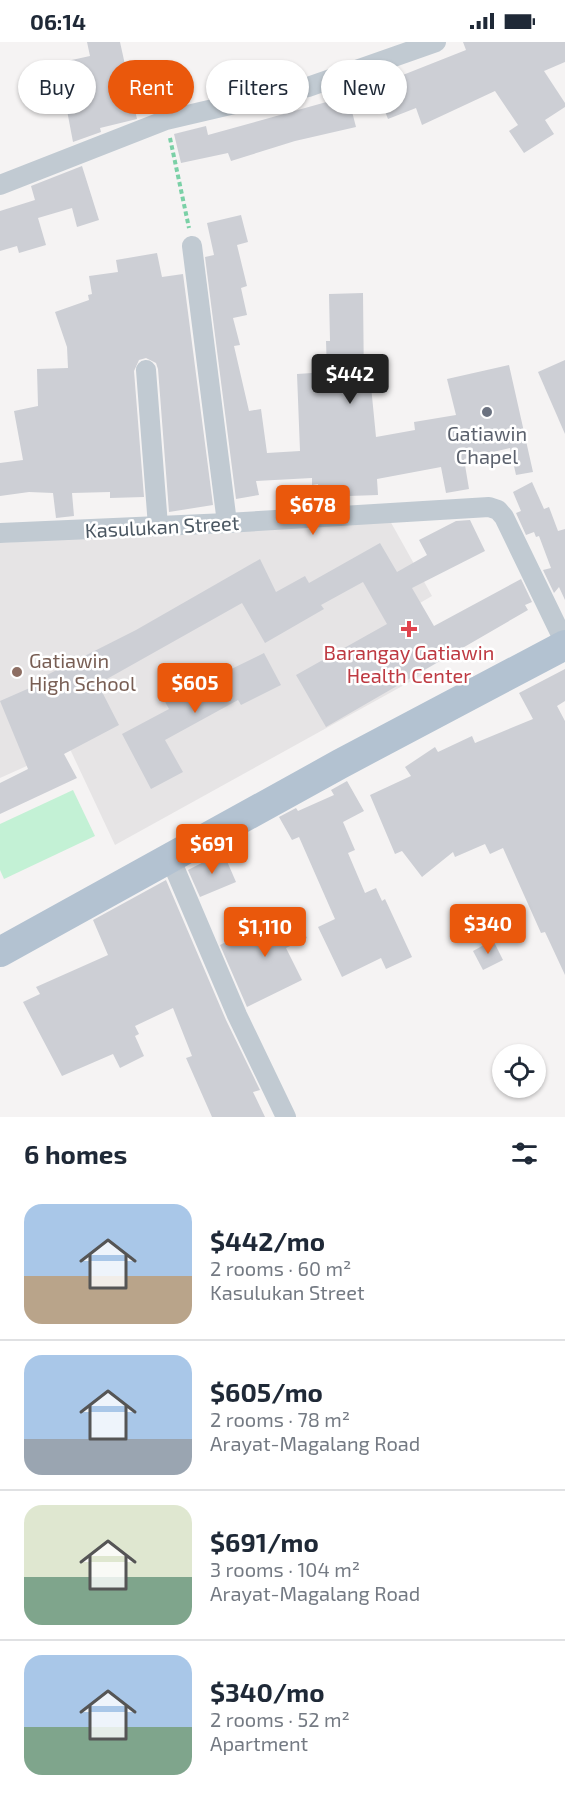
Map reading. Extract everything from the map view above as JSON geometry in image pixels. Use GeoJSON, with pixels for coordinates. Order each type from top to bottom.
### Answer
{"type":"FeatureCollection","features":[{"type":"Feature","properties":{"kind":"main road"},"geometry":{"type":"LineString","coordinates":[[0,952],[171,860],[340,764],[565,644]]}},
{"type":"Feature","properties":{"kind":"street"},"geometry":{"type":"LineString","coordinates":[[0,185],[166,120],[308,87],[436,42]]}},
{"type":"Feature","properties":{"kind":"street"},"geometry":{"type":"LineString","coordinates":[[192,246],[227,523]]}},
{"type":"Feature","properties":{"kind":"street"},"geometry":{"type":"LineString","coordinates":[[146,370],[158,526]]}},
{"type":"Feature","properties":{"kind":"street","name":"Kasulukan Street"},"geometry":{"type":"LineString","coordinates":[[0,533],[227,523],[489,507],[498,510],[565,644]]}},
{"type":"Feature","properties":{"kind":"street"},"geometry":{"type":"LineString","coordinates":[[171,860],[237,1015],[286,1117]]}},
{"type":"Feature","properties":{"kind":"path"},"geometry":{"type":"LineString","coordinates":[[166,120],[192,246]]}},
{"type":"Feature","properties":{"kind":"shaded area"},"geometry":{"type":"Polygon","coordinates":[[[389,519],[432,596],[392,619],[424,674],[115,845],[69,747],[0,778],[0,543],[389,519]]]}},
{"type":"Feature","properties":{"kind":"green space"},"geometry":{"type":"Polygon","coordinates":[[[73,790],[95,836],[4,879],[0,870],[0,824],[73,790]]]}},
{"type":"Feature","properties":{"kind":"building"},"geometry":{"type":"Polygon","coordinates":[[[87,42],[120,42],[124,60],[108,60],[108,114],[136,114],[137,119],[100,128],[101,132],[73,142],[68,114],[96,114],[96,60],[72,60],[90,56],[87,42]]]}},
{"type":"Feature","properties":{"kind":"building"},"geometry":{"type":"Polygon","coordinates":[[[463,42],[565,42],[565,62],[544,71],[565,103],[565,107],[545,120],[554,134],[524,153],[509,131],[518,125],[495,91],[422,125],[416,108],[407,112],[407,73],[466,50],[463,42]]]}},
{"type":"Feature","properties":{"kind":"building"},"geometry":{"type":"Polygon","coordinates":[[[321,104],[321,114],[353,114],[356,127],[295,141],[231,161],[228,153],[181,163],[174,134],[206,126],[208,135],[283,114],[309,114],[309,107],[321,104]]]}},
{"type":"Feature","properties":{"kind":"building"},"geometry":{"type":"Polygon","coordinates":[[[386,114],[401,114],[388,119],[386,114]]]}},
{"type":"Feature","properties":{"kind":"building"},"geometry":{"type":"Polygon","coordinates":[[[82,166],[99,220],[77,227],[72,208],[38,218],[46,245],[19,253],[17,246],[0,251],[0,211],[35,200],[31,186],[82,166]]]}},
{"type":"Feature","properties":{"kind":"building"},"geometry":{"type":"Polygon","coordinates":[[[241,215],[248,242],[237,245],[247,286],[241,288],[247,315],[233,318],[240,345],[234,346],[249,411],[261,409],[267,453],[300,451],[297,374],[327,372],[326,341],[330,341],[329,294],[363,293],[364,387],[371,386],[376,437],[415,430],[414,422],[456,415],[447,379],[509,365],[533,472],[516,475],[510,448],[464,459],[469,489],[446,493],[441,467],[377,479],[378,495],[319,497],[318,484],[312,485],[312,478],[256,481],[259,495],[236,499],[205,257],[214,255],[207,223],[241,215]]]}},
{"type":"Feature","properties":{"kind":"building"},"geometry":{"type":"Polygon","coordinates":[[[157,253],[162,277],[183,274],[213,505],[169,512],[158,369],[156,363],[146,358],[139,360],[134,371],[144,497],[110,498],[110,492],[72,493],[74,516],[56,518],[53,493],[29,492],[0,496],[0,463],[23,460],[14,411],[38,406],[37,369],[68,368],[67,347],[55,312],[89,300],[88,295],[92,294],[89,276],[118,272],[116,260],[157,253]]]}},
{"type":"Feature","properties":{"kind":"building"},"geometry":{"type":"Polygon","coordinates":[[[565,360],[565,434],[538,372],[565,360]]]}},
{"type":"Feature","properties":{"kind":"building"},"geometry":{"type":"Polygon","coordinates":[[[532,482],[544,509],[549,507],[558,531],[565,529],[565,600],[559,587],[554,593],[543,570],[551,568],[539,536],[536,537],[534,532],[526,535],[516,513],[521,511],[513,492],[532,482]]]}},
{"type":"Feature","properties":{"kind":"building"},"geometry":{"type":"Polygon","coordinates":[[[470,520],[485,551],[412,588],[434,626],[521,579],[532,602],[525,605],[528,610],[326,727],[296,675],[387,624],[363,582],[321,605],[324,609],[265,643],[242,603],[98,684],[119,725],[64,754],[77,778],[0,814],[0,783],[28,769],[0,701],[41,683],[39,679],[136,630],[260,559],[276,592],[305,576],[309,583],[380,543],[397,572],[427,555],[419,540],[456,521],[470,520]]]}},
{"type":"Feature","properties":{"kind":"building"},"geometry":{"type":"Polygon","coordinates":[[[264,653],[281,685],[241,705],[238,700],[165,740],[183,772],[151,789],[122,734],[169,709],[163,698],[217,670],[219,675],[264,653]]]}},
{"type":"Feature","properties":{"kind":"building"},"geometry":{"type":"Polygon","coordinates":[[[565,669],[565,701],[557,706],[565,721],[565,975],[545,932],[541,933],[503,848],[490,854],[485,844],[455,857],[453,852],[422,877],[402,851],[395,854],[370,795],[411,776],[405,767],[435,747],[438,752],[472,736],[475,743],[533,719],[519,693],[565,669]]]}},
{"type":"Feature","properties":{"kind":"building"},"geometry":{"type":"Polygon","coordinates":[[[347,781],[364,811],[343,822],[355,850],[348,853],[365,893],[376,888],[382,901],[385,899],[412,957],[386,969],[381,958],[342,977],[318,927],[335,919],[299,837],[292,840],[279,817],[296,808],[298,811],[334,795],[331,790],[347,781]]]}},
{"type":"Feature","properties":{"kind":"building"},"geometry":{"type":"Polygon","coordinates":[[[223,852],[236,882],[200,897],[188,870],[223,852]]]}},
{"type":"Feature","properties":{"kind":"building"},"geometry":{"type":"Polygon","coordinates":[[[166,880],[226,1020],[260,1090],[253,1092],[265,1117],[212,1117],[186,1058],[192,1056],[173,1008],[135,1026],[139,1034],[135,1036],[144,1056],[120,1068],[113,1054],[62,1076],[23,1002],[40,994],[36,987],[108,955],[93,920],[166,880]]]}},
{"type":"Feature","properties":{"kind":"building"},"geometry":{"type":"Polygon","coordinates":[[[292,909],[307,938],[286,948],[302,980],[247,1007],[220,945],[292,909]]]}},
{"type":"Feature","properties":{"kind":"building"},"geometry":{"type":"Polygon","coordinates":[[[493,940],[503,960],[483,970],[473,951],[493,940]]]}},
{"type":"Feature","properties":{"kind":"place","name":"Gatiawin Chapel"},"geometry":{"type":"Point","coordinates":[487,412]}},
{"type":"Feature","properties":{"kind":"place","name":"Barangay Gatiawin Health Center"},"geometry":{"type":"Point","coordinates":[409,629]}},
{"type":"Feature","properties":{"kind":"place","name":"Gatiawin High School"},"geometry":{"type":"Point","coordinates":[17,672]}}]}
